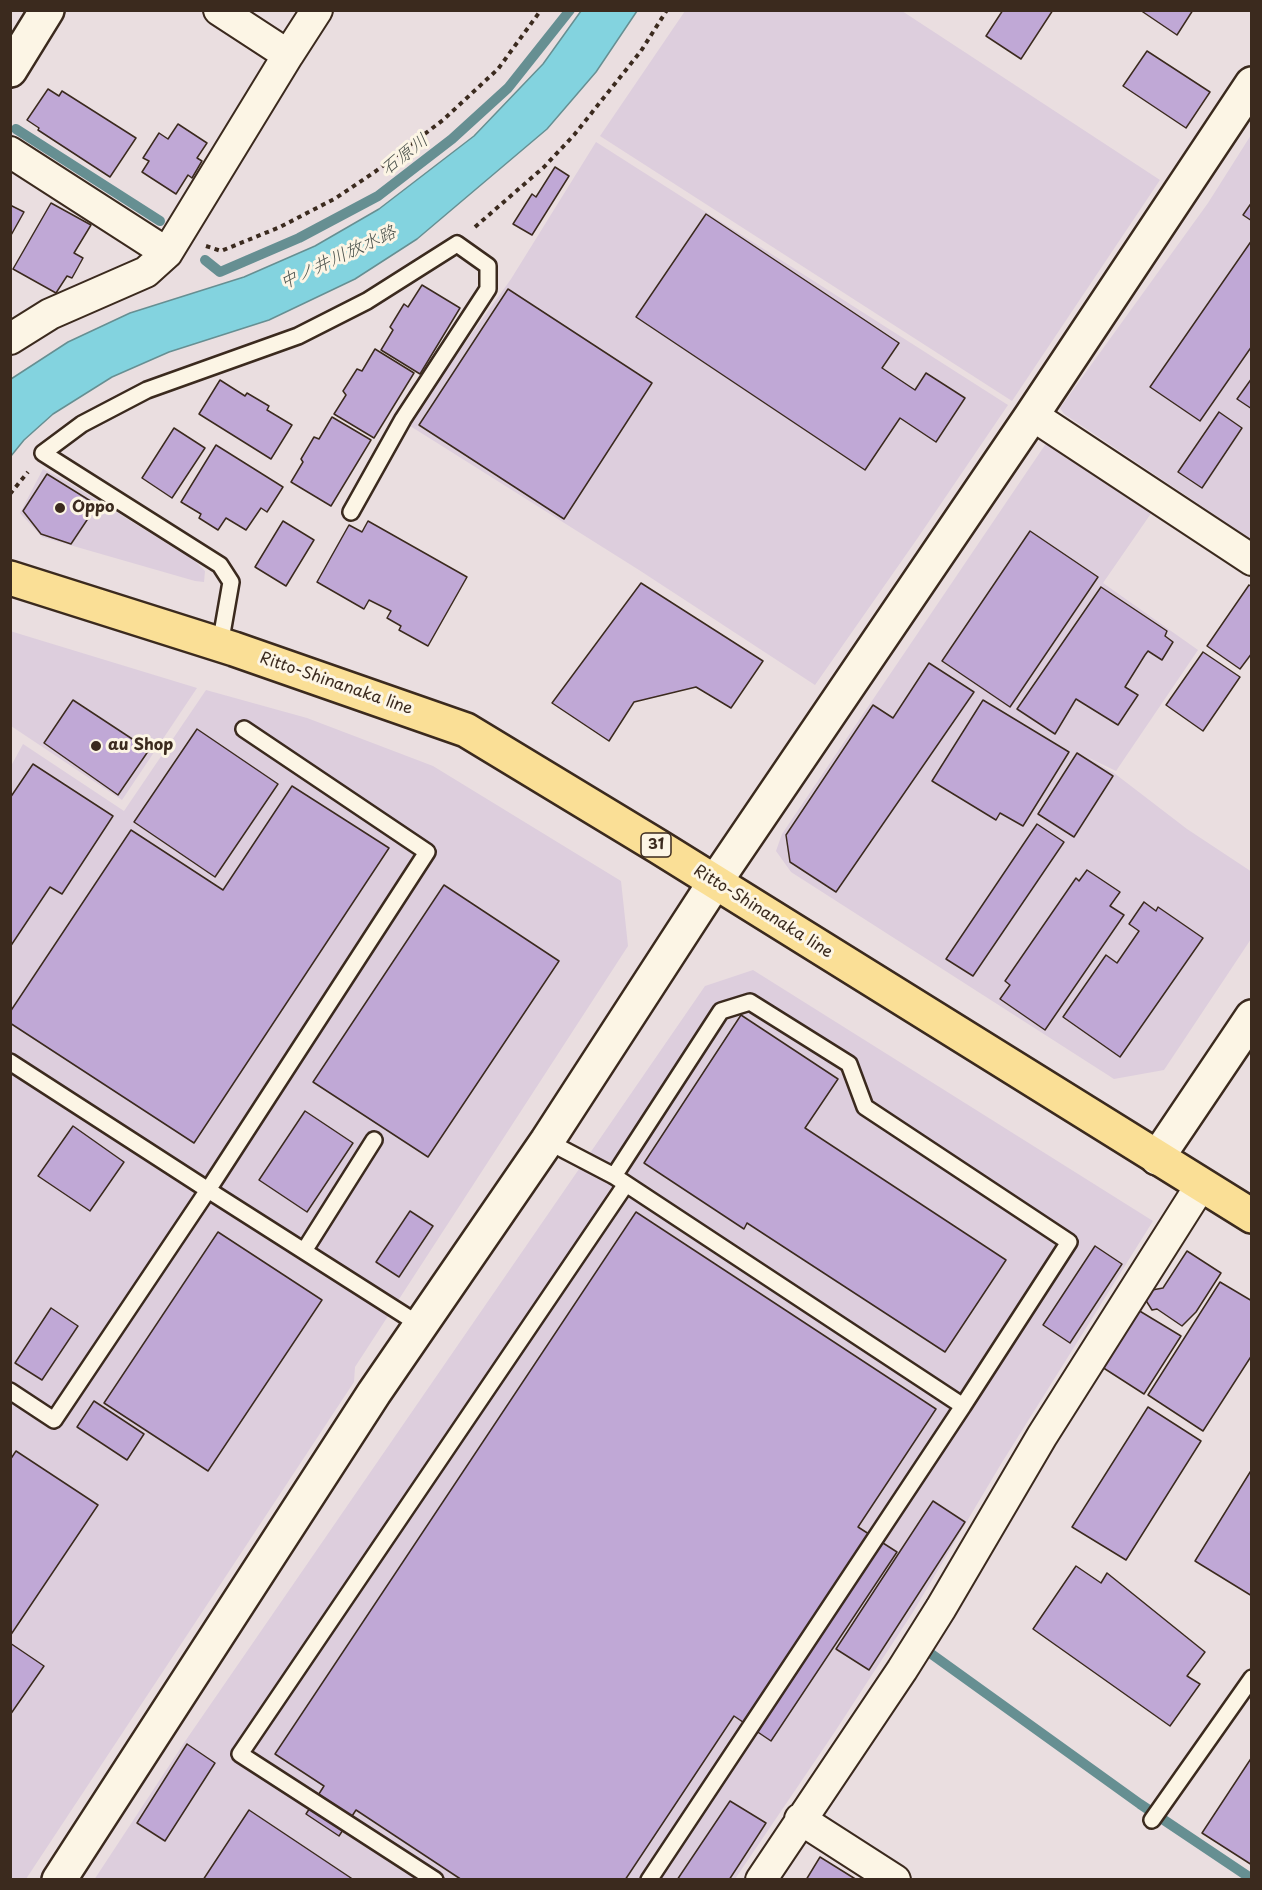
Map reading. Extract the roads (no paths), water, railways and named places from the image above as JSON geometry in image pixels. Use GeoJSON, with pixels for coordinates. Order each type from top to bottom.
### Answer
{"type":"FeatureCollection","features":[{"type":"Feature","properties":{"kind":"main road","name":"Ritto-Shinanaka line"},"geometry":{"type":"LineString","coordinates":[[10,578],[220,645],[466,730],[715,882],[1251,1216]]}},
{"type":"Feature","properties":{"kind":"street"},"geometry":{"type":"LineString","coordinates":[[10,70],[47,10]]}},
{"type":"Feature","properties":{"kind":"street"},"geometry":{"type":"LineString","coordinates":[[219,10],[288,55]]}},
{"type":"Feature","properties":{"kind":"street"},"geometry":{"type":"LineString","coordinates":[[10,339],[50,314],[146,272],[174,241],[317,10]]}},
{"type":"Feature","properties":{"kind":"street"},"geometry":{"type":"LineString","coordinates":[[59,1880],[361,1412],[547,1141],[669,957],[715,882],[1032,415],[1251,84]]}},
{"type":"Feature","properties":{"kind":"street"},"geometry":{"type":"LineString","coordinates":[[10,152],[174,241]]}},
{"type":"Feature","properties":{"kind":"street"},"geometry":{"type":"LineString","coordinates":[[1032,415],[1251,560]]}},
{"type":"Feature","properties":{"kind":"street"},"geometry":{"type":"LineString","coordinates":[[1157,1158],[1251,1017]]}},
{"type":"Feature","properties":{"kind":"street"},"geometry":{"type":"LineString","coordinates":[[761,1880],[902,1670],[1042,1436],[1201,1185]]}},
{"type":"Feature","properties":{"kind":"street"},"geometry":{"type":"LineString","coordinates":[[801,1819],[895,1880]]}},
{"type":"Feature","properties":{"kind":"lane"},"geometry":{"type":"LineString","coordinates":[[220,645],[231,582],[220,565],[43,453],[82,424],[147,390],[298,336],[367,302],[457,244],[488,266],[488,289],[403,419],[351,512]]}},
{"type":"Feature","properties":{"kind":"lane"},"geometry":{"type":"LineString","coordinates":[[10,1391],[54,1420],[208,1190],[427,852],[244,729]]}},
{"type":"Feature","properties":{"kind":"lane"},"geometry":{"type":"LineString","coordinates":[[435,1880],[240,1754],[620,1180],[721,1011],[750,1002],[849,1064],[865,1107],[1068,1242],[963,1406],[649,1880]]}},
{"type":"Feature","properties":{"kind":"lane"},"geometry":{"type":"LineString","coordinates":[[10,1062],[420,1325]]}},
{"type":"Feature","properties":{"kind":"lane"},"geometry":{"type":"LineString","coordinates":[[304,1251],[374,1140]]}},
{"type":"Feature","properties":{"kind":"lane"},"geometry":{"type":"LineString","coordinates":[[547,1141],[620,1180],[963,1406]]}},
{"type":"Feature","properties":{"kind":"lane"},"geometry":{"type":"LineString","coordinates":[[1156,1814],[1251,1678]]}},
{"type":"Feature","properties":{"kind":"water","name":"中ノ井川放水路"},"geometry":{"type":"Polygon","coordinates":[[[581,11],[637,11],[596,72],[547,129],[417,239],[355,279],[269,320],[169,352],[112,377],[53,414],[24,440],[11,456],[11,379],[68,342],[130,313],[244,277],[315,246],[379,209],[474,136],[543,64],[581,11]]]}},
{"type":"Feature","properties":{"kind":"waterway","name":"石原川"},"geometry":{"type":"LineString","coordinates":[[205,260],[220,272],[299,238],[378,196],[452,139],[508,88],[570,10]]}},
{"type":"Feature","properties":{"kind":"waterway","name":"石原川"},"geometry":{"type":"LineString","coordinates":[[16,129],[160,221]]}},
{"type":"Feature","properties":{"kind":"waterway"},"geometry":{"type":"LineString","coordinates":[[930,1653],[1140,1804],[1252,1879]]}},
{"type":"Feature","properties":{"kind":"place","name":"Oppo"},"geometry":{"type":"Point","coordinates":[60,508]}},
{"type":"Feature","properties":{"kind":"place","name":"au Shop"},"geometry":{"type":"Point","coordinates":[96,746]}}]}
